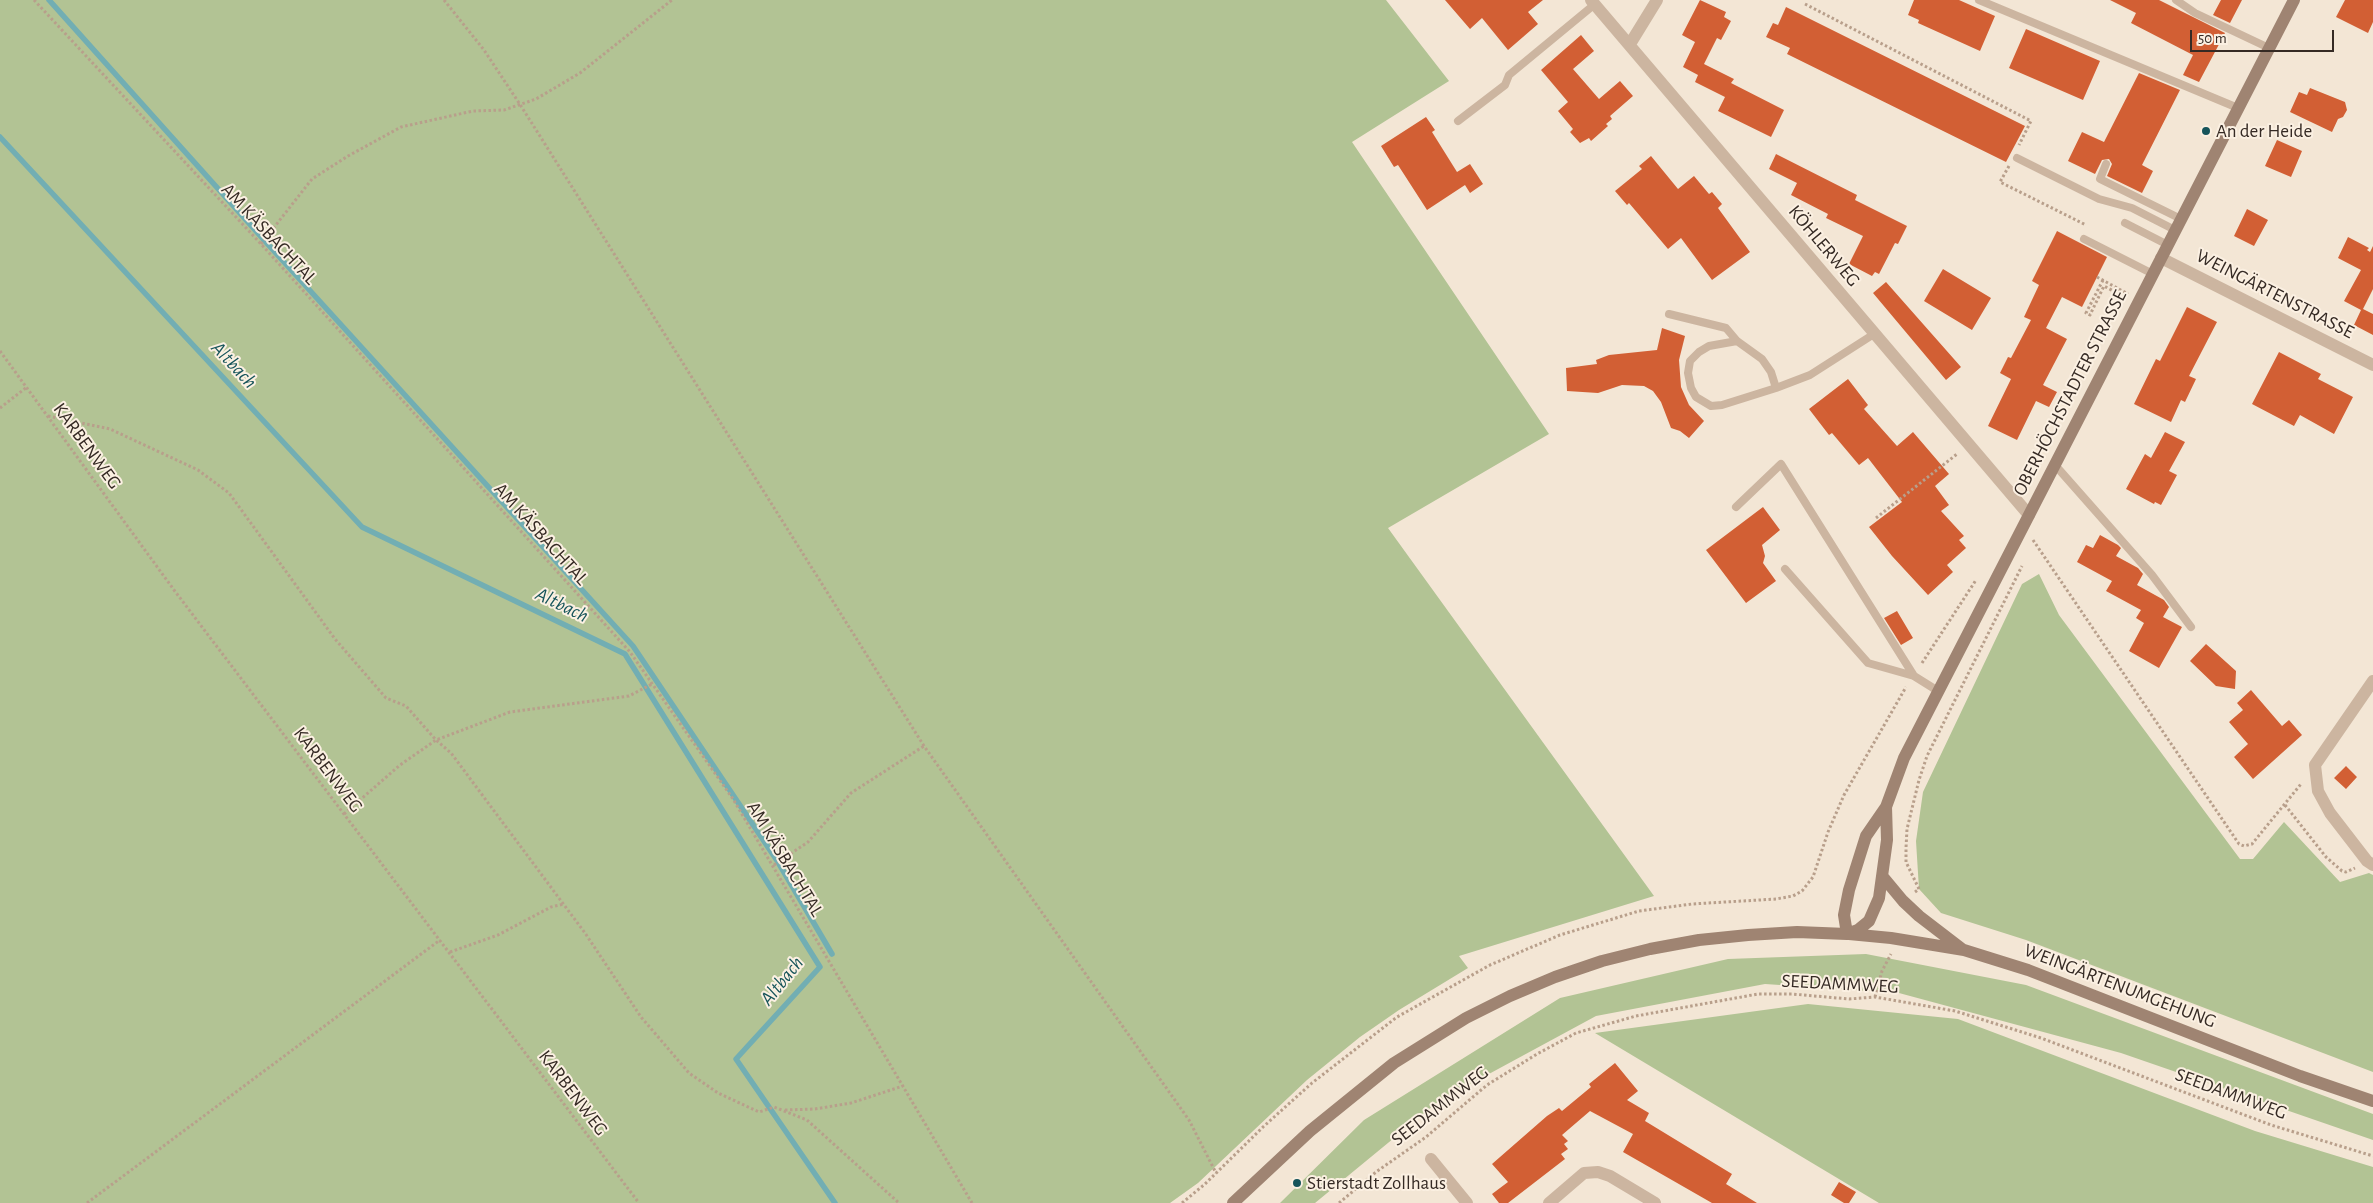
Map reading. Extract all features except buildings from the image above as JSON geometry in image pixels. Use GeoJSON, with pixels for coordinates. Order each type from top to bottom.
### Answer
{"type":"FeatureCollection","features":[{"type":"Feature","properties":{"kind":"street"},"geometry":{"type":"LineString","coordinates":[[1630,44],[1657,0]]}},
{"type":"Feature","properties":{"kind":"street","name":"OBERHÖCHSTADTER STRASSE"},"geometry":{"type":"LineString","coordinates":[[1886,806],[1887,840],[1880,898],[1869,921],[1858,930],[1847,934],[1844,915],[1849,890],[1866,836],[1886,806],[1904,758],[2294,0]]}},
{"type":"Feature","properties":{"kind":"street","name":"KÖHLERWEG"},"geometry":{"type":"LineString","coordinates":[[1593,2],[1968,446],[2029,515]]}},
{"type":"Feature","properties":{"kind":"street","name":"WEINGÄRTENSTRASSE"},"geometry":{"type":"LineString","coordinates":[[2161,258],[2373,365]]}},
{"type":"Feature","properties":{"kind":"street"},"geometry":{"type":"LineString","coordinates":[[2370,863],[2330,813],[2318,791],[2315,765],[2373,681]]}},
{"type":"Feature","properties":{"kind":"street"},"geometry":{"type":"LineString","coordinates":[[1883,877],[1903,901],[1964,950]]}},
{"type":"Feature","properties":{"kind":"street"},"geometry":{"type":"LineString","coordinates":[[1232,1203],[1310,1131],[1394,1063],[1466,1018],[1510,996],[1556,977],[1650,949],[1699,940],[1787,933],[1847,934]]}},
{"type":"Feature","properties":{"kind":"street","name":"WEINGÄRTENUMGEHUNG"},"geometry":{"type":"LineString","coordinates":[[1847,934],[1891,938],[1964,950],[2028,970],[2300,1076],[2373,1101]]}},
{"type":"Feature","properties":{"kind":"street"},"geometry":{"type":"LineString","coordinates":[[1431,1159],[1467,1203]]}},
{"type":"Feature","properties":{"kind":"street"},"geometry":{"type":"LineString","coordinates":[[1549,1203],[1584,1173],[1598,1172],[1610,1176],[1655,1203]]}},
{"type":"Feature","properties":{"kind":"lane"},"geometry":{"type":"LineString","coordinates":[[1979,0],[2238,108]]}},
{"type":"Feature","properties":{"kind":"lane"},"geometry":{"type":"LineString","coordinates":[[2176,0],[2195,13],[2269,48]]}},
{"type":"Feature","properties":{"kind":"lane"},"geometry":{"type":"LineString","coordinates":[[1458,121],[1505,85],[1509,75],[1593,2]]}},
{"type":"Feature","properties":{"kind":"lane"},"geometry":{"type":"LineString","coordinates":[[2015,157],[2099,199],[2132,208],[2178,225]]}},
{"type":"Feature","properties":{"kind":"lane"},"geometry":{"type":"LineString","coordinates":[[2106,164],[2100,179],[2178,225]]}},
{"type":"Feature","properties":{"kind":"lane"},"geometry":{"type":"LineString","coordinates":[[2125,223],[2168,245]]}},
{"type":"Feature","properties":{"kind":"lane"},"geometry":{"type":"LineString","coordinates":[[2084,239],[2153,274]]}},
{"type":"Feature","properties":{"kind":"lane"},"geometry":{"type":"LineString","coordinates":[[1669,314],[1726,328],[1737,341],[1762,359],[1771,372],[1776,388]]}},
{"type":"Feature","properties":{"kind":"lane"},"geometry":{"type":"LineString","coordinates":[[1737,341],[1709,346],[1690,361],[1688,373],[1691,388],[1696,398],[1711,406],[1722,405],[1776,388],[1810,375],[1874,334]]}},
{"type":"Feature","properties":{"kind":"lane"},"geometry":{"type":"LineString","coordinates":[[1736,506],[1781,464],[1914,676]]}},
{"type":"Feature","properties":{"kind":"lane"},"geometry":{"type":"LineString","coordinates":[[2055,465],[2152,575],[2191,627]]}},
{"type":"Feature","properties":{"kind":"lane"},"geometry":{"type":"LineString","coordinates":[[1785,569],[1868,663],[1914,676],[1938,691]]}},
{"type":"Feature","properties":{"kind":"path","name":"AM KÄSBACHTAL"},"geometry":{"type":"LineString","coordinates":[[34,0],[261,244],[630,652],[733,799],[774,865],[972,1203]]}},
{"type":"Feature","properties":{"kind":"path"},"geometry":{"type":"LineString","coordinates":[[444,0],[484,50],[521,106],[924,746],[1189,1120],[1216,1173]]}},
{"type":"Feature","properties":{"kind":"path"},"geometry":{"type":"LineString","coordinates":[[261,244],[312,179],[355,152],[401,127],[473,112],[504,110],[521,106],[580,73],[672,0]]}},
{"type":"Feature","properties":{"kind":"path"},"geometry":{"type":"LineString","coordinates":[[1805,4],[2031,121],[2015,157],[2000,182],[2088,226]]}},
{"type":"Feature","properties":{"kind":"path"},"geometry":{"type":"LineString","coordinates":[[2097,277],[2103,280],[2119,289],[2117,293],[2104,286],[2090,315],[2086,314],[2103,280]]}},
{"type":"Feature","properties":{"kind":"path","name":"KARBENWEG"},"geometry":{"type":"LineString","coordinates":[[0,351],[174,590],[639,1203]]}},
{"type":"Feature","properties":{"kind":"path"},"geometry":{"type":"LineString","coordinates":[[0,408],[27,387]]}},
{"type":"Feature","properties":{"kind":"path"},"geometry":{"type":"LineString","coordinates":[[48,416],[119,433],[198,470],[229,493],[335,639],[386,698],[406,706],[436,740],[451,753],[564,904],[642,1017],[689,1073],[718,1092],[759,1112],[774,1107],[806,1120],[899,1203]]}},
{"type":"Feature","properties":{"kind":"path"},"geometry":{"type":"LineString","coordinates":[[1876,518],[1968,446]]}},
{"type":"Feature","properties":{"kind":"path"},"geometry":{"type":"LineString","coordinates":[[2029,515],[2033,541],[2238,844],[2244,846],[2252,844],[2315,765]]}},
{"type":"Feature","properties":{"kind":"path"},"geometry":{"type":"LineString","coordinates":[[2029,547],[2033,541]]}},
{"type":"Feature","properties":{"kind":"path"},"geometry":{"type":"LineString","coordinates":[[1903,901],[1919,889],[1906,862],[1906,848],[1912,806],[1928,756],[2021,571],[2023,562]]}},
{"type":"Feature","properties":{"kind":"path"},"geometry":{"type":"LineString","coordinates":[[1182,1203],[1312,1083],[1397,1017],[1490,965],[1560,935],[1639,911],[1692,904],[1776,899],[1793,896],[1802,891],[1813,877],[1828,832],[1844,795],[1914,676],[1979,576]]}},
{"type":"Feature","properties":{"kind":"path"},"geometry":{"type":"LineString","coordinates":[[344,814],[400,766],[436,740],[510,712],[629,696],[652,684]]}},
{"type":"Feature","properties":{"kind":"path"},"geometry":{"type":"LineString","coordinates":[[774,865],[808,842],[850,793],[924,746]]}},
{"type":"Feature","properties":{"kind":"path"},"geometry":{"type":"LineString","coordinates":[[2285,805],[2326,857],[2342,872],[2370,863]]}},
{"type":"Feature","properties":{"kind":"path"},"geometry":{"type":"LineString","coordinates":[[449,952],[498,935],[551,907],[564,904]]}},
{"type":"Feature","properties":{"kind":"path"},"geometry":{"type":"LineString","coordinates":[[1876,997],[1882,971],[1891,956],[1891,938]]}},
{"type":"Feature","properties":{"kind":"path"},"geometry":{"type":"LineString","coordinates":[[87,1203],[440,940]]}},
{"type":"Feature","properties":{"kind":"path","name":"SEEDAMMWEG"},"geometry":{"type":"LineString","coordinates":[[1339,1203],[1376,1172],[1426,1137],[1487,1085],[1537,1054],[1576,1033],[1636,1016],[1758,994],[1792,994],[1849,999],[1876,997],[1955,1011],[1999,1024],[2111,1063],[2271,1125],[2373,1156]]}},
{"type":"Feature","properties":{"kind":"path"},"geometry":{"type":"LineString","coordinates":[[785,1110],[851,1103],[903,1086]]}},
{"type":"Feature","properties":{"kind":"green space"},"geometry":{"type":"Polygon","coordinates":[[[0,0],[1386,0],[1449,81],[1352,142],[1549,434],[1388,528],[1654,896],[1459,956],[1468,968],[1399,1010],[1360,1037],[1307,1080],[1198,1183],[1170,1203],[0,1203],[0,0]]]}},
{"type":"Feature","properties":{"kind":"green space"},"geometry":{"type":"Polygon","coordinates":[[[2039,574],[2059,615],[2240,859],[2253,859],[2284,822],[2340,882],[2369,873],[2373,875],[2373,1072],[2026,940],[1941,913],[1919,889],[1916,841],[1923,792],[2022,584],[2039,574]]]}},
{"type":"Feature","properties":{"kind":"green space"},"geometry":{"type":"Polygon","coordinates":[[[1866,954],[2026,985],[2373,1114],[2373,1140],[2121,1053],[1899,993],[1765,984],[1596,1016],[1439,1101],[1315,1203],[1280,1203],[1364,1120],[1560,998],[1728,959],[1866,954]]]}},
{"type":"Feature","properties":{"kind":"green space"},"geometry":{"type":"Polygon","coordinates":[[[1808,1004],[1958,1019],[2255,1131],[2373,1167],[2373,1203],[1879,1203],[1595,1033],[1808,1004]]]}},
{"type":"Feature","properties":{"kind":"waterway"},"geometry":{"type":"LineString","coordinates":[[49,0],[633,646],[778,862],[832,954]]}},
{"type":"Feature","properties":{"kind":"waterway","name":"Altbach"},"geometry":{"type":"LineString","coordinates":[[0,137],[362,527],[625,654],[820,967],[736,1059],[835,1203]]}},
{"type":"Feature","properties":{"kind":"place","name":"An der Heide"},"geometry":{"type":"Point","coordinates":[2206,131]}},
{"type":"Feature","properties":{"kind":"place","name":"Stierstadt Zollhaus"},"geometry":{"type":"Point","coordinates":[1297,1183]}}]}
